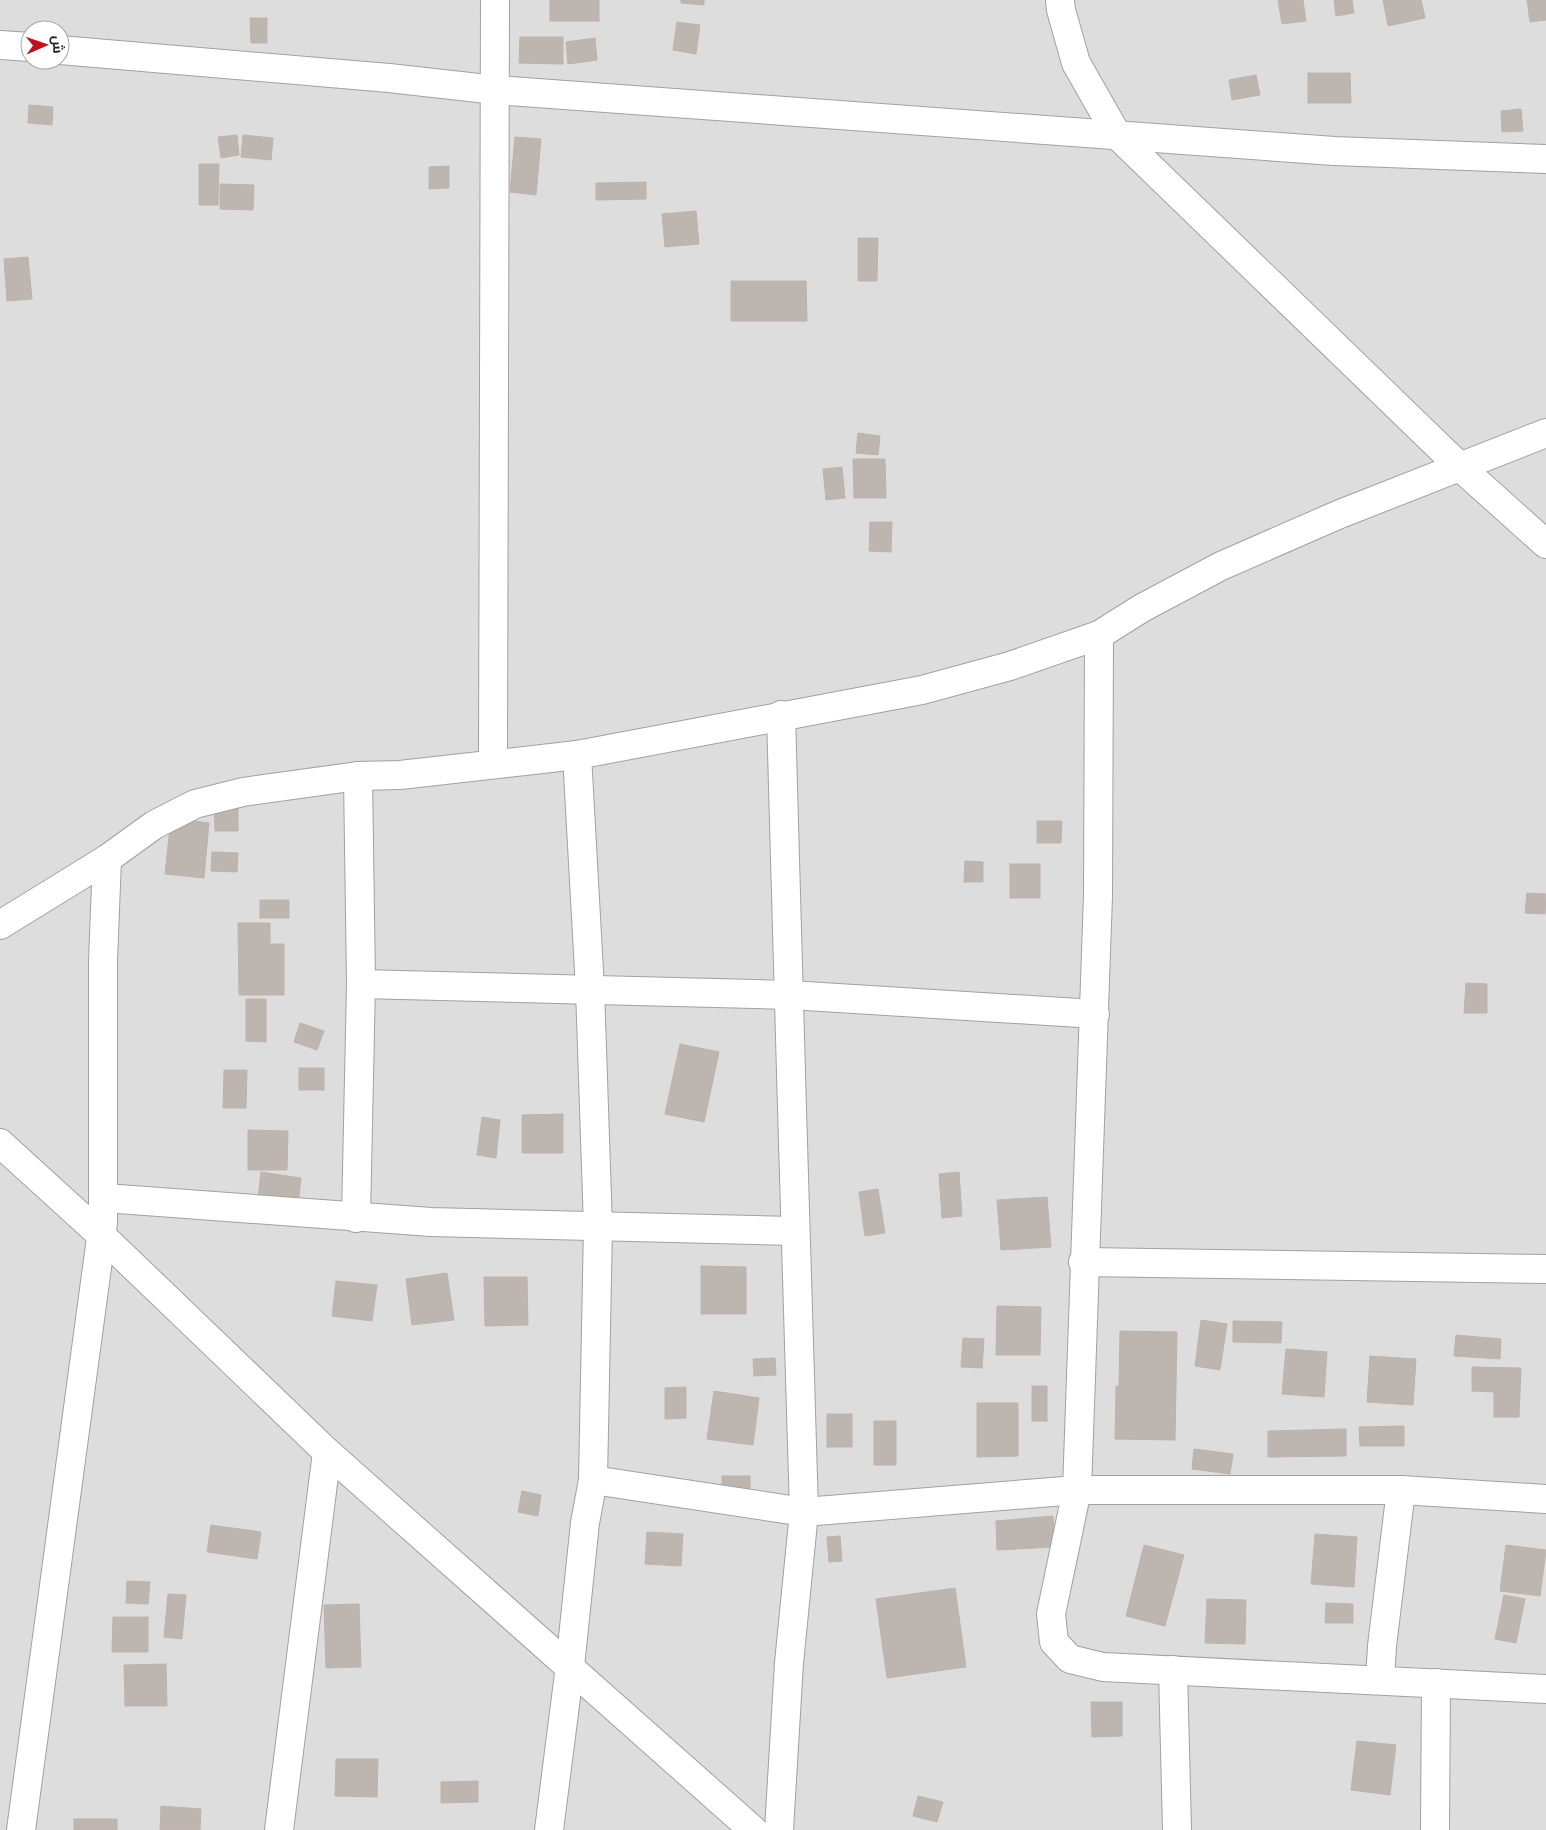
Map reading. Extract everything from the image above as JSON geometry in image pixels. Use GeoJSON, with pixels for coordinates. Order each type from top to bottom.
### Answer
{"type":"FeatureCollection","features":[{"type":"Feature","properties":{"kind":"street"},"geometry":{"type":"LineString","coordinates":[[493,764],[495,0]]}},
{"type":"Feature","properties":{"kind":"street"},"geometry":{"type":"LineString","coordinates":[[1060,0],[1076,63],[1118,135],[1460,467],[1546,544]]}},
{"type":"Feature","properties":{"kind":"street"},"geometry":{"type":"LineString","coordinates":[[0,45],[20,46]]}},
{"type":"Feature","properties":{"kind":"street"},"geometry":{"type":"LineString","coordinates":[[70,51],[388,78],[496,90],[1334,151],[1546,159]]}},
{"type":"Feature","properties":{"kind":"street"},"geometry":{"type":"LineString","coordinates":[[0,925],[107,859],[154,825],[196,804],[243,792],[358,776],[400,775],[577,755],[780,715],[922,690],[1010,666],[1099,635],[1142,608],[1221,566],[1340,514],[1546,433]]}},
{"type":"Feature","properties":{"kind":"street"},"geometry":{"type":"LineString","coordinates":[[1099,635],[1098,896],[1095,1014],[1084,1262],[1077,1490],[1051,1614],[1054,1642],[1070,1659],[1103,1667],[1546,1689]]}},
{"type":"Feature","properties":{"kind":"street"},"geometry":{"type":"LineString","coordinates":[[779,1830],[789,1663],[804,1512],[793,1231],[790,995],[780,715]]}},
{"type":"Feature","properties":{"kind":"street"},"geometry":{"type":"LineString","coordinates":[[549,1830],[570,1666],[583,1541],[593,1480],[598,1227],[590,990],[577,755]]}},
{"type":"Feature","properties":{"kind":"street"},"geometry":{"type":"LineString","coordinates":[[356,1218],[361,984],[358,776]]}},
{"type":"Feature","properties":{"kind":"street"},"geometry":{"type":"LineString","coordinates":[[21,1830],[105,1198],[102,961],[107,859]]}},
{"type":"Feature","properties":{"kind":"street"},"geometry":{"type":"LineString","coordinates":[[361,984],[790,995],[1095,1014]]}},
{"type":"Feature","properties":{"kind":"street"},"geometry":{"type":"LineString","coordinates":[[0,1143],[101,1235],[327,1452],[753,1830]]}},
{"type":"Feature","properties":{"kind":"street"},"geometry":{"type":"LineString","coordinates":[[105,1198],[356,1218],[598,1227],[793,1231]]}},
{"type":"Feature","properties":{"kind":"street"},"geometry":{"type":"LineString","coordinates":[[1084,1262],[1546,1269]]}},
{"type":"Feature","properties":{"kind":"street"},"geometry":{"type":"LineString","coordinates":[[279,1830],[327,1452]]}},
{"type":"Feature","properties":{"kind":"street"},"geometry":{"type":"LineString","coordinates":[[593,1480],[804,1512],[1077,1490],[1401,1490],[1546,1499]]}},
{"type":"Feature","properties":{"kind":"street"},"geometry":{"type":"LineString","coordinates":[[1380,1680],[1382,1646],[1401,1490]]}},
{"type":"Feature","properties":{"kind":"street"},"geometry":{"type":"LineString","coordinates":[[1173,1670],[1177,1830]]}},
{"type":"Feature","properties":{"kind":"street"},"geometry":{"type":"LineString","coordinates":[[1435,1830],[1436,1683]]}},
{"type":"Feature","properties":{"kind":"shaded area"},"geometry":{"type":"Polygon","coordinates":[[[0,0],[1546,0],[1546,1830],[0,1830],[0,0]]]}},
{"type":"Feature","properties":{"kind":"building"},"geometry":{"type":"Polygon","coordinates":[[[550,0],[599,0],[599,21],[550,21],[550,0]]]}},
{"type":"Feature","properties":{"kind":"building"},"geometry":{"type":"Polygon","coordinates":[[[681,0],[704,0],[704,5],[681,3],[681,0]]]}},
{"type":"Feature","properties":{"kind":"building"},"geometry":{"type":"Polygon","coordinates":[[[1278,0],[1303,0],[1306,21],[1282,24],[1278,0]]]}},
{"type":"Feature","properties":{"kind":"building"},"geometry":{"type":"Polygon","coordinates":[[[1334,0],[1352,0],[1354,13],[1336,16],[1334,0]]]}},
{"type":"Feature","properties":{"kind":"building"},"geometry":{"type":"Polygon","coordinates":[[[1383,0],[1421,0],[1425,18],[1388,26],[1383,0]]]}},
{"type":"Feature","properties":{"kind":"building"},"geometry":{"type":"Polygon","coordinates":[[[1527,0],[1546,0],[1546,20],[1530,22],[1527,0]]]}},
{"type":"Feature","properties":{"kind":"building"},"geometry":{"type":"Polygon","coordinates":[[[250,18],[267,18],[267,43],[251,43],[250,18]]]}},
{"type":"Feature","properties":{"kind":"building"},"geometry":{"type":"Polygon","coordinates":[[[677,22],[700,25],[696,54],[673,50],[677,22]]]}},
{"type":"Feature","properties":{"kind":"building"},"geometry":{"type":"Polygon","coordinates":[[[520,37],[563,37],[563,64],[519,63],[520,37]]]}},
{"type":"Feature","properties":{"kind":"building"},"geometry":{"type":"Polygon","coordinates":[[[595,38],[597,60],[568,64],[566,42],[595,38]]]}},
{"type":"Feature","properties":{"kind":"building"},"geometry":{"type":"Polygon","coordinates":[[[1308,73],[1350,73],[1351,103],[1308,103],[1308,73]]]}},
{"type":"Feature","properties":{"kind":"building"},"geometry":{"type":"Polygon","coordinates":[[[1256,75],[1260,95],[1232,100],[1229,80],[1256,75]]]}},
{"type":"Feature","properties":{"kind":"building"},"geometry":{"type":"Polygon","coordinates":[[[29,105],[53,107],[52,125],[28,123],[29,105]]]}},
{"type":"Feature","properties":{"kind":"building"},"geometry":{"type":"Polygon","coordinates":[[[1521,109],[1523,131],[1502,132],[1501,111],[1521,109]]]}},
{"type":"Feature","properties":{"kind":"building"},"geometry":{"type":"Polygon","coordinates":[[[237,135],[239,155],[221,158],[218,137],[237,135]]]}},
{"type":"Feature","properties":{"kind":"building"},"geometry":{"type":"Polygon","coordinates":[[[243,135],[273,138],[271,160],[241,157],[243,135]]]}},
{"type":"Feature","properties":{"kind":"building"},"geometry":{"type":"Polygon","coordinates":[[[515,137],[541,139],[536,195],[510,192],[515,137]]]}},
{"type":"Feature","properties":{"kind":"building"},"geometry":{"type":"Polygon","coordinates":[[[199,164],[219,164],[218,205],[199,205],[199,164]]]}},
{"type":"Feature","properties":{"kind":"building"},"geometry":{"type":"Polygon","coordinates":[[[449,166],[449,188],[429,189],[429,167],[449,166]]]}},
{"type":"Feature","properties":{"kind":"building"},"geometry":{"type":"Polygon","coordinates":[[[646,182],[646,199],[596,200],[596,183],[646,182]]]}},
{"type":"Feature","properties":{"kind":"building"},"geometry":{"type":"Polygon","coordinates":[[[220,184],[254,185],[253,210],[220,209],[220,184]]]}},
{"type":"Feature","properties":{"kind":"building"},"geometry":{"type":"Polygon","coordinates":[[[696,211],[699,244],[665,247],[662,214],[696,211]]]}},
{"type":"Feature","properties":{"kind":"building"},"geometry":{"type":"Polygon","coordinates":[[[858,238],[878,238],[877,281],[858,281],[858,238]]]}},
{"type":"Feature","properties":{"kind":"building"},"geometry":{"type":"Polygon","coordinates":[[[28,257],[32,299],[7,301],[4,259],[28,257]]]}},
{"type":"Feature","properties":{"kind":"building"},"geometry":{"type":"Polygon","coordinates":[[[731,281],[806,281],[807,321],[731,321],[731,281]]]}},
{"type":"Feature","properties":{"kind":"building"},"geometry":{"type":"Polygon","coordinates":[[[858,433],[880,436],[878,455],[856,453],[858,433]]]}},
{"type":"Feature","properties":{"kind":"building"},"geometry":{"type":"Polygon","coordinates":[[[853,459],[885,459],[886,498],[854,498],[853,459]]]}},
{"type":"Feature","properties":{"kind":"building"},"geometry":{"type":"Polygon","coordinates":[[[842,467],[845,498],[826,500],[823,469],[842,467]]]}},
{"type":"Feature","properties":{"kind":"building"},"geometry":{"type":"Polygon","coordinates":[[[870,522],[892,522],[891,552],[869,551],[870,522]]]}},
{"type":"Feature","properties":{"kind":"building"},"geometry":{"type":"Polygon","coordinates":[[[214,807],[238,808],[238,831],[215,831],[214,807]]]}},
{"type":"Feature","properties":{"kind":"building"},"geometry":{"type":"Polygon","coordinates":[[[171,818],[209,823],[204,878],[165,874],[171,818]]]}},
{"type":"Feature","properties":{"kind":"building"},"geometry":{"type":"Polygon","coordinates":[[[1037,821],[1062,821],[1061,843],[1037,843],[1037,821]]]}},
{"type":"Feature","properties":{"kind":"building"},"geometry":{"type":"Polygon","coordinates":[[[212,852],[238,853],[237,872],[211,871],[212,852]]]}},
{"type":"Feature","properties":{"kind":"building"},"geometry":{"type":"Polygon","coordinates":[[[965,861],[983,862],[983,882],[964,882],[965,861]]]}},
{"type":"Feature","properties":{"kind":"building"},"geometry":{"type":"Polygon","coordinates":[[[1010,864],[1040,864],[1040,898],[1010,898],[1010,864]]]}},
{"type":"Feature","properties":{"kind":"building"},"geometry":{"type":"Polygon","coordinates":[[[1527,893],[1546,894],[1545,914],[1525,913],[1527,893]]]}},
{"type":"Feature","properties":{"kind":"building"},"geometry":{"type":"Polygon","coordinates":[[[260,900],[289,900],[289,918],[260,918],[260,900]]]}},
{"type":"Feature","properties":{"kind":"building"},"geometry":{"type":"Polygon","coordinates":[[[238,923],[270,923],[270,944],[284,944],[284,995],[239,995],[238,923]]]}},
{"type":"Feature","properties":{"kind":"building"},"geometry":{"type":"Polygon","coordinates":[[[1466,983],[1487,984],[1487,1013],[1464,1013],[1466,983]]]}},
{"type":"Feature","properties":{"kind":"building"},"geometry":{"type":"Polygon","coordinates":[[[246,999],[266,999],[266,1042],[246,1041],[246,999]]]}},
{"type":"Feature","properties":{"kind":"building"},"geometry":{"type":"Polygon","coordinates":[[[300,1023],[324,1031],[317,1050],[294,1042],[300,1023]]]}},
{"type":"Feature","properties":{"kind":"building"},"geometry":{"type":"Polygon","coordinates":[[[680,1044],[719,1052],[704,1122],[665,1114],[680,1044]]]}},
{"type":"Feature","properties":{"kind":"building"},"geometry":{"type":"Polygon","coordinates":[[[299,1068],[324,1068],[324,1090],[299,1090],[299,1068]]]}},
{"type":"Feature","properties":{"kind":"building"},"geometry":{"type":"Polygon","coordinates":[[[224,1070],[247,1070],[246,1108],[223,1108],[224,1070]]]}},
{"type":"Feature","properties":{"kind":"building"},"geometry":{"type":"Polygon","coordinates":[[[563,1114],[563,1153],[522,1153],[522,1115],[563,1114]]]}},
{"type":"Feature","properties":{"kind":"building"},"geometry":{"type":"Polygon","coordinates":[[[482,1117],[500,1120],[496,1158],[477,1155],[482,1117]]]}},
{"type":"Feature","properties":{"kind":"building"},"geometry":{"type":"Polygon","coordinates":[[[248,1130],[288,1131],[287,1170],[248,1170],[248,1130]]]}},
{"type":"Feature","properties":{"kind":"building"},"geometry":{"type":"Polygon","coordinates":[[[261,1172],[301,1178],[298,1204],[258,1198],[261,1172]]]}},
{"type":"Feature","properties":{"kind":"building"},"geometry":{"type":"Polygon","coordinates":[[[959,1172],[962,1216],[942,1218],[939,1174],[959,1172]]]}},
{"type":"Feature","properties":{"kind":"building"},"geometry":{"type":"Polygon","coordinates":[[[878,1189],[885,1233],[865,1236],[859,1192],[878,1189]]]}},
{"type":"Feature","properties":{"kind":"building"},"geometry":{"type":"Polygon","coordinates":[[[1047,1197],[1051,1247],[1001,1250],[997,1200],[1047,1197]]]}},
{"type":"Feature","properties":{"kind":"building"},"geometry":{"type":"Polygon","coordinates":[[[701,1266],[746,1267],[746,1314],[701,1314],[701,1266]]]}},
{"type":"Feature","properties":{"kind":"building"},"geometry":{"type":"Polygon","coordinates":[[[447,1273],[454,1320],[412,1325],[406,1279],[447,1273]]]}},
{"type":"Feature","properties":{"kind":"building"},"geometry":{"type":"Polygon","coordinates":[[[484,1277],[527,1277],[528,1325],[485,1326],[484,1277]]]}},
{"type":"Feature","properties":{"kind":"building"},"geometry":{"type":"Polygon","coordinates":[[[336,1281],[377,1285],[372,1321],[332,1316],[336,1281]]]}},
{"type":"Feature","properties":{"kind":"building"},"geometry":{"type":"Polygon","coordinates":[[[997,1306],[1041,1307],[1040,1355],[996,1355],[997,1306]]]}},
{"type":"Feature","properties":{"kind":"building"},"geometry":{"type":"Polygon","coordinates":[[[1201,1320],[1227,1324],[1220,1370],[1195,1366],[1201,1320]]]}},
{"type":"Feature","properties":{"kind":"building"},"geometry":{"type":"Polygon","coordinates":[[[1233,1321],[1282,1322],[1281,1343],[1233,1342],[1233,1321]]]}},
{"type":"Feature","properties":{"kind":"building"},"geometry":{"type":"Polygon","coordinates":[[[1120,1331],[1177,1332],[1175,1440],[1115,1439],[1116,1386],[1119,1386],[1120,1331]]]}},
{"type":"Feature","properties":{"kind":"building"},"geometry":{"type":"Polygon","coordinates":[[[1456,1335],[1501,1339],[1500,1359],[1454,1356],[1456,1335]]]}},
{"type":"Feature","properties":{"kind":"building"},"geometry":{"type":"Polygon","coordinates":[[[963,1338],[984,1339],[982,1368],[961,1367],[963,1338]]]}},
{"type":"Feature","properties":{"kind":"building"},"geometry":{"type":"Polygon","coordinates":[[[1286,1349],[1327,1352],[1324,1397],[1282,1394],[1286,1349]]]}},
{"type":"Feature","properties":{"kind":"building"},"geometry":{"type":"Polygon","coordinates":[[[1370,1356],[1416,1359],[1413,1405],[1367,1402],[1370,1356]]]}},
{"type":"Feature","properties":{"kind":"building"},"geometry":{"type":"Polygon","coordinates":[[[775,1358],[776,1375],[754,1376],[753,1359],[775,1358]]]}},
{"type":"Feature","properties":{"kind":"building"},"geometry":{"type":"Polygon","coordinates":[[[1472,1367],[1521,1368],[1519,1417],[1494,1417],[1494,1392],[1472,1391],[1472,1367]]]}},
{"type":"Feature","properties":{"kind":"building"},"geometry":{"type":"Polygon","coordinates":[[[1032,1386],[1047,1386],[1047,1421],[1032,1421],[1032,1386]]]}},
{"type":"Feature","properties":{"kind":"building"},"geometry":{"type":"Polygon","coordinates":[[[686,1387],[686,1418],[665,1419],[665,1388],[686,1387]]]}},
{"type":"Feature","properties":{"kind":"building"},"geometry":{"type":"Polygon","coordinates":[[[714,1391],[759,1398],[753,1445],[707,1439],[714,1391]]]}},
{"type":"Feature","properties":{"kind":"building"},"geometry":{"type":"Polygon","coordinates":[[[977,1403],[1018,1403],[1018,1456],[977,1457],[977,1403]]]}},
{"type":"Feature","properties":{"kind":"building"},"geometry":{"type":"Polygon","coordinates":[[[827,1414],[852,1414],[852,1447],[827,1447],[827,1414]]]}},
{"type":"Feature","properties":{"kind":"building"},"geometry":{"type":"Polygon","coordinates":[[[874,1421],[896,1421],[896,1465],[874,1465],[874,1421]]]}},
{"type":"Feature","properties":{"kind":"building"},"geometry":{"type":"Polygon","coordinates":[[[1404,1426],[1404,1446],[1360,1446],[1359,1427],[1404,1426]]]}},
{"type":"Feature","properties":{"kind":"building"},"geometry":{"type":"Polygon","coordinates":[[[1346,1429],[1346,1456],[1268,1457],[1268,1431],[1346,1429]]]}},
{"type":"Feature","properties":{"kind":"building"},"geometry":{"type":"Polygon","coordinates":[[[1194,1449],[1233,1454],[1230,1474],[1192,1469],[1194,1449]]]}},
{"type":"Feature","properties":{"kind":"building"},"geometry":{"type":"Polygon","coordinates":[[[722,1476],[750,1476],[750,1501],[722,1500],[722,1476]]]}},
{"type":"Feature","properties":{"kind":"building"},"geometry":{"type":"Polygon","coordinates":[[[522,1491],[541,1495],[538,1516],[518,1512],[522,1491]]]}},
{"type":"Feature","properties":{"kind":"building"},"geometry":{"type":"Polygon","coordinates":[[[1053,1516],[1055,1547],[997,1550],[996,1521],[1053,1516]]]}},
{"type":"Feature","properties":{"kind":"building"},"geometry":{"type":"Polygon","coordinates":[[[211,1525],[261,1532],[257,1559],[207,1552],[211,1525]]]}},
{"type":"Feature","properties":{"kind":"building"},"geometry":{"type":"Polygon","coordinates":[[[647,1532],[683,1534],[681,1566],[645,1564],[647,1532]]]}},
{"type":"Feature","properties":{"kind":"building"},"geometry":{"type":"Polygon","coordinates":[[[1315,1534],[1357,1537],[1354,1587],[1311,1584],[1315,1534]]]}},
{"type":"Feature","properties":{"kind":"building"},"geometry":{"type":"Polygon","coordinates":[[[840,1536],[842,1561],[829,1562],[827,1537],[840,1536]]]}},
{"type":"Feature","properties":{"kind":"building"},"geometry":{"type":"Polygon","coordinates":[[[1144,1545],[1184,1555],[1165,1626],[1126,1616],[1144,1545]]]}},
{"type":"Feature","properties":{"kind":"building"},"geometry":{"type":"Polygon","coordinates":[[[1506,1545],[1546,1550],[1540,1596],[1500,1591],[1506,1545]]]}},
{"type":"Feature","properties":{"kind":"building"},"geometry":{"type":"Polygon","coordinates":[[[127,1581],[150,1582],[148,1604],[126,1603],[127,1581]]]}},
{"type":"Feature","properties":{"kind":"building"},"geometry":{"type":"Polygon","coordinates":[[[955,1588],[966,1667],[887,1678],[876,1599],[955,1588]]]}},
{"type":"Feature","properties":{"kind":"building"},"geometry":{"type":"Polygon","coordinates":[[[168,1594],[186,1595],[182,1639],[164,1637],[168,1594]]]}},
{"type":"Feature","properties":{"kind":"building"},"geometry":{"type":"Polygon","coordinates":[[[1504,1595],[1525,1599],[1516,1643],[1495,1639],[1504,1595]]]}},
{"type":"Feature","properties":{"kind":"building"},"geometry":{"type":"Polygon","coordinates":[[[1207,1599],[1246,1600],[1245,1644],[1205,1643],[1207,1599]]]}},
{"type":"Feature","properties":{"kind":"building"},"geometry":{"type":"Polygon","coordinates":[[[1326,1603],[1353,1604],[1353,1623],[1325,1623],[1326,1603]]]}},
{"type":"Feature","properties":{"kind":"building"},"geometry":{"type":"Polygon","coordinates":[[[359,1604],[361,1667],[326,1668],[324,1605],[359,1604]]]}},
{"type":"Feature","properties":{"kind":"building"},"geometry":{"type":"Polygon","coordinates":[[[113,1617],[148,1617],[148,1652],[112,1652],[113,1617]]]}},
{"type":"Feature","properties":{"kind":"building"},"geometry":{"type":"Polygon","coordinates":[[[166,1664],[167,1706],[125,1706],[124,1665],[166,1664]]]}},
{"type":"Feature","properties":{"kind":"building"},"geometry":{"type":"Polygon","coordinates":[[[1091,1702],[1122,1702],[1122,1736],[1092,1737],[1091,1702]]]}},
{"type":"Feature","properties":{"kind":"building"},"geometry":{"type":"Polygon","coordinates":[[[1357,1741],[1396,1745],[1390,1795],[1351,1790],[1357,1741]]]}},
{"type":"Feature","properties":{"kind":"building"},"geometry":{"type":"Polygon","coordinates":[[[336,1759],[378,1759],[377,1797],[335,1796],[336,1759]]]}},
{"type":"Feature","properties":{"kind":"building"},"geometry":{"type":"Polygon","coordinates":[[[478,1781],[478,1802],[441,1803],[441,1782],[478,1781]]]}},
{"type":"Feature","properties":{"kind":"building"},"geometry":{"type":"Polygon","coordinates":[[[918,1796],[943,1802],[937,1822],[913,1816],[918,1796]]]}},
{"type":"Feature","properties":{"kind":"building"},"geometry":{"type":"Polygon","coordinates":[[[161,1806],[201,1809],[200,1830],[160,1830],[161,1806]]]}},
{"type":"Feature","properties":{"kind":"building"},"geometry":{"type":"Polygon","coordinates":[[[74,1819],[117,1819],[117,1830],[74,1830],[74,1819]]]}}]}
